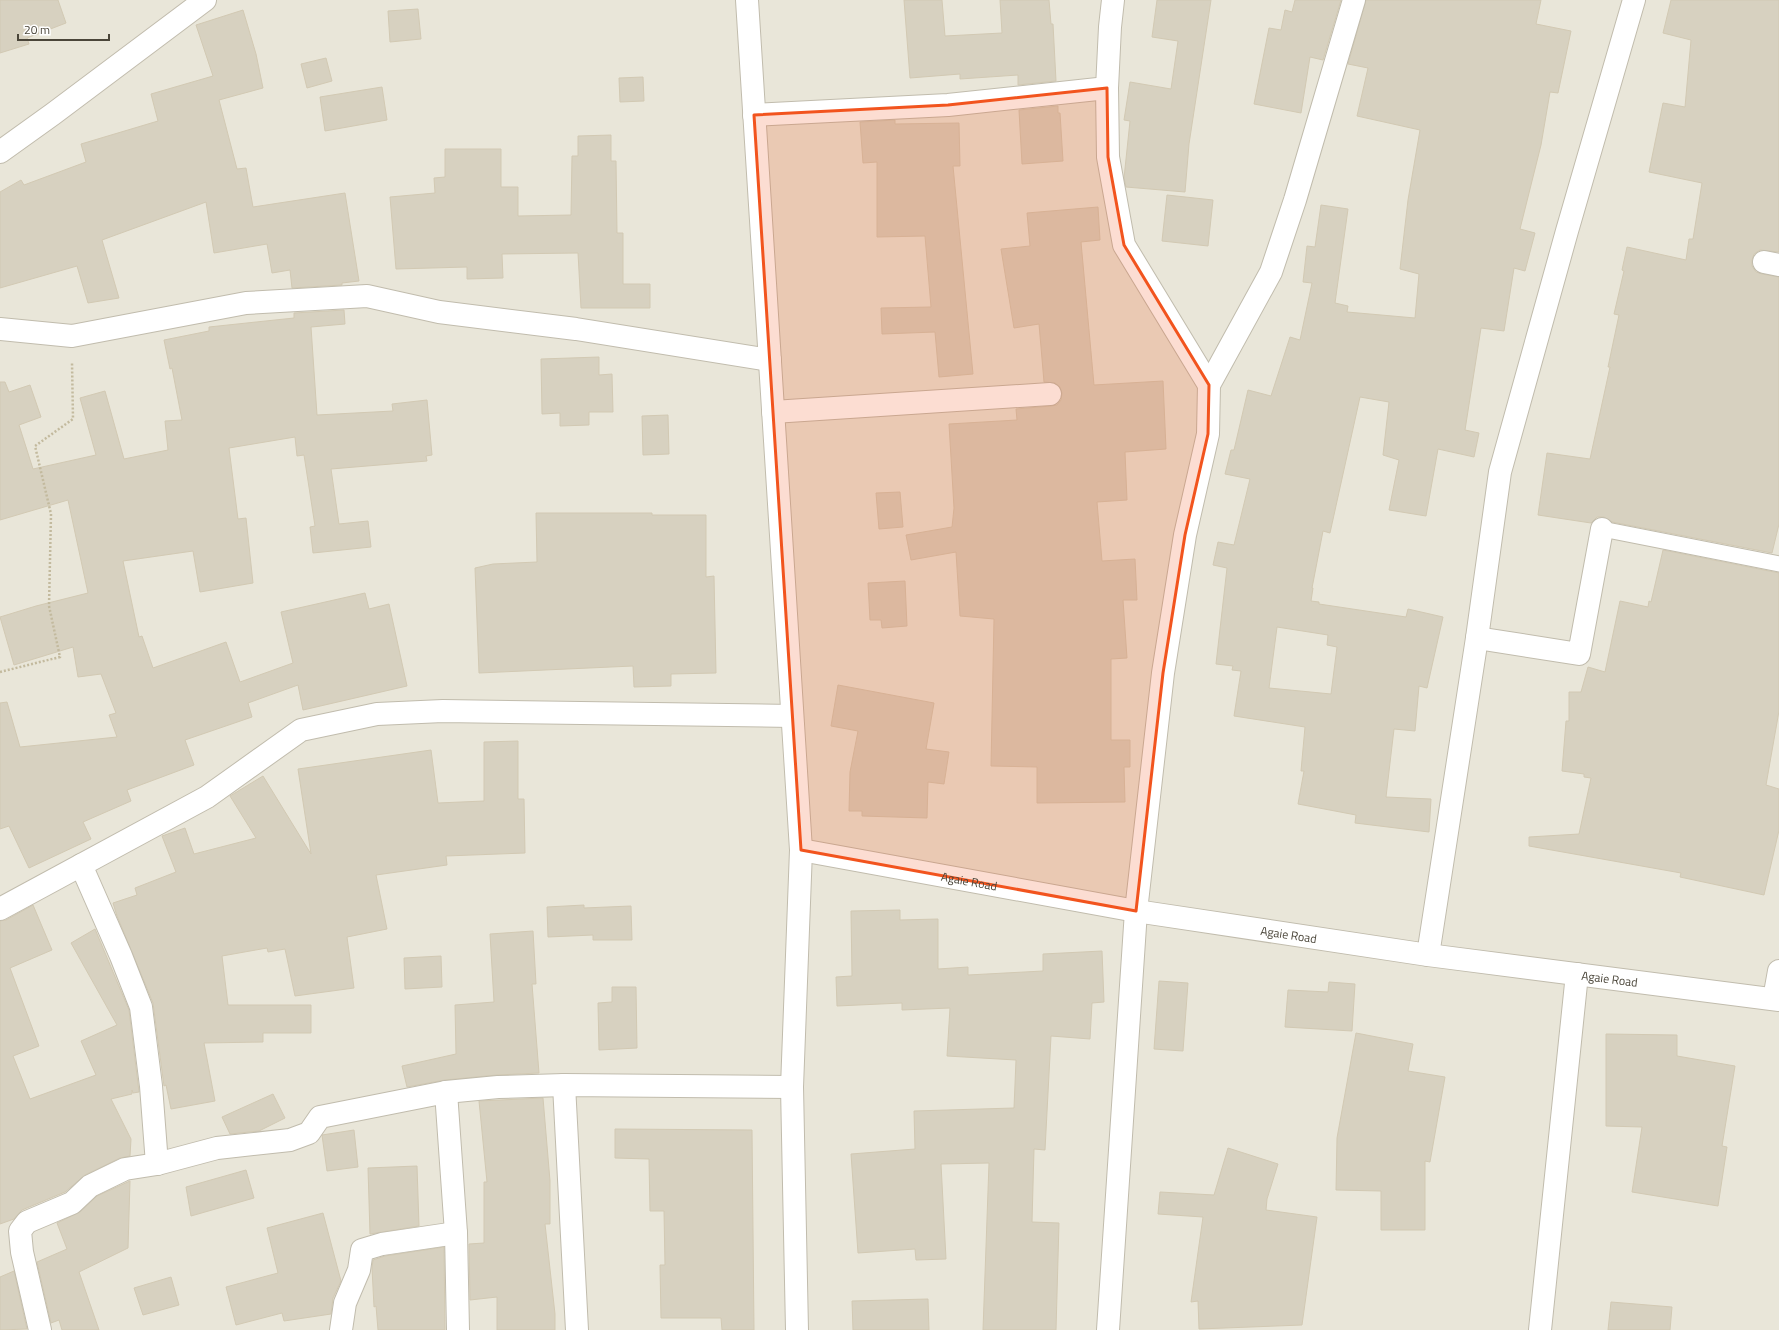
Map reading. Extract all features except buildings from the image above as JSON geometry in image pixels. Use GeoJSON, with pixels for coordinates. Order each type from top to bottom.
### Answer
{"type":"FeatureCollection","features":[{"type":"Feature","properties":{"kind":"street"},"geometry":{"type":"LineString","coordinates":[[0,152],[205,0]]}},
{"type":"Feature","properties":{"kind":"street"},"geometry":{"type":"LineString","coordinates":[[747,0],[801,850],[792,1087],[797,1330]]}},
{"type":"Feature","properties":{"kind":"street"},"geometry":{"type":"LineString","coordinates":[[1113,0],[1107,88],[1108,157],[1124,245],[1209,385]]}},
{"type":"Feature","properties":{"kind":"street"},"geometry":{"type":"LineString","coordinates":[[1108,1330],[1136,911],[1163,673],[1186,535],[1208,434],[1209,385],[1271,272],[1295,200],[1354,0]]}},
{"type":"Feature","properties":{"kind":"street"},"geometry":{"type":"LineString","coordinates":[[1428,955],[1477,638],[1500,472],[1567,231],[1634,0]]}},
{"type":"Feature","properties":{"kind":"street"},"geometry":{"type":"LineString","coordinates":[[754,115],[948,105],[1107,88]]}},
{"type":"Feature","properties":{"kind":"street"},"geometry":{"type":"LineString","coordinates":[[0,329],[72,336],[246,303],[367,296],[438,312],[576,329],[770,360]]}},
{"type":"Feature","properties":{"kind":"street"},"geometry":{"type":"LineString","coordinates":[[773,412],[1050,394]]}},
{"type":"Feature","properties":{"kind":"street"},"geometry":{"type":"LineString","coordinates":[[1477,638],[1578,654],[1602,529]]}},
{"type":"Feature","properties":{"kind":"street"},"geometry":{"type":"LineString","coordinates":[[0,909],[207,797],[301,730],[377,714],[443,711],[792,716]]}},
{"type":"Feature","properties":{"kind":"street","name":"Agaie Road"},"geometry":{"type":"LineString","coordinates":[[801,850],[1136,911],[1428,955],[1777,999]]}},
{"type":"Feature","properties":{"kind":"street"},"geometry":{"type":"LineString","coordinates":[[81,865],[121,956],[141,1007],[151,1086],[157,1164]]}},
{"type":"Feature","properties":{"kind":"street"},"geometry":{"type":"LineString","coordinates":[[1777,999],[1779,971]]}},
{"type":"Feature","properties":{"kind":"street"},"geometry":{"type":"LineString","coordinates":[[1540,1330],[1577,974]]}},
{"type":"Feature","properties":{"kind":"street"},"geometry":{"type":"LineString","coordinates":[[40,1330],[22,1252],[20,1231],[23,1226],[36,1218],[72,1203],[90,1186],[125,1169],[157,1164],[217,1148],[290,1140],[309,1133],[320,1117],[446,1092],[498,1087],[564,1086],[792,1087]]}},
{"type":"Feature","properties":{"kind":"street"},"geometry":{"type":"LineString","coordinates":[[564,1086],[577,1330]]}},
{"type":"Feature","properties":{"kind":"street"},"geometry":{"type":"LineString","coordinates":[[446,1092],[456,1233],[458,1330]]}},
{"type":"Feature","properties":{"kind":"street"},"geometry":{"type":"LineString","coordinates":[[341,1330],[345,1303],[359,1270],[362,1250],[382,1244],[456,1233]]}},
{"type":"Feature","properties":{"kind":"lane"},"geometry":{"type":"LineString","coordinates":[[1602,529],[1779,564]]}},
{"type":"Feature","properties":{"kind":"path"},"geometry":{"type":"LineString","coordinates":[[0,672],[60,657],[49,606],[51,514],[35,446],[73,419],[72,336]]}},
{"type":"Feature","properties":{"kind":"highlighted area"},"geometry":{"type":"Polygon","coordinates":[[[1107,88],[1108,157],[1124,245],[1209,385],[1208,434],[1185,535],[1163,673],[1136,911],[801,850],[754,115],[948,105],[1107,88]]]}},
{"type":"Feature","properties":{"kind":"shaded area"},"geometry":{"type":"Polygon","coordinates":[[[0,0],[1779,0],[1779,1330],[0,1330],[0,0]]]}}]}
